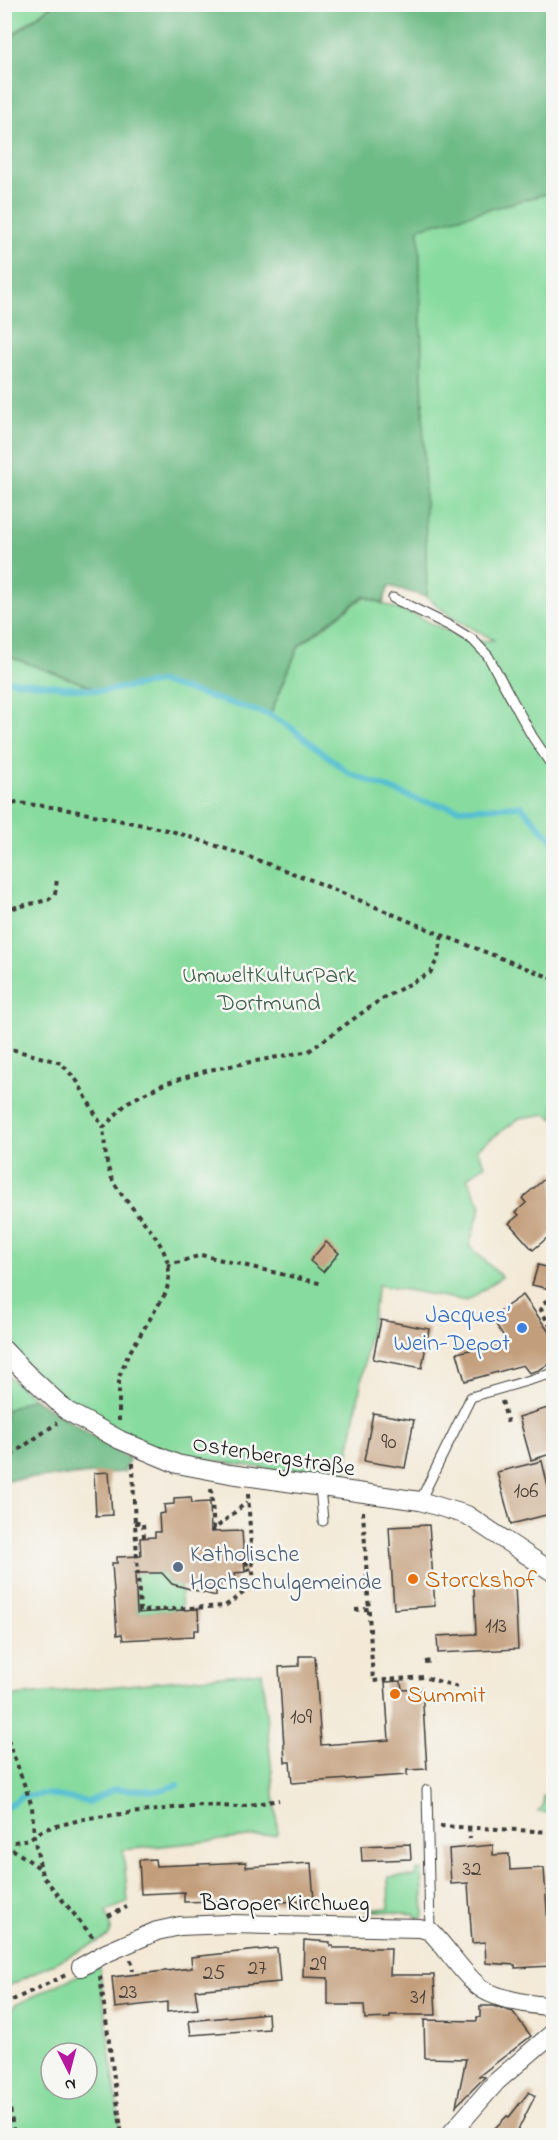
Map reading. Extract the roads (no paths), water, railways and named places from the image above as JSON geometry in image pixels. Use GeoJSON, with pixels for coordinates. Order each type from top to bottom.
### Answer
{"type":"FeatureCollection","features":[{"type":"Feature","properties":{"kind":"street","name":"Ostenbergstraße"},"geometry":{"type":"LineString","coordinates":[[4,1350],[67,1411],[120,1440],[177,1464],[420,1501],[466,1515],[554,1574]]}},
{"type":"Feature","properties":{"kind":"street","name":"Baroper Kirchweg"},"geometry":{"type":"LineString","coordinates":[[81,1967],[102,1955],[157,1931],[192,1925],[395,1927],[430,1931]]}},
{"type":"Feature","properties":{"kind":"street"},"geometry":{"type":"LineString","coordinates":[[430,1931],[484,1991],[540,2006],[554,2006]]}},
{"type":"Feature","properties":{"kind":"street"},"geometry":{"type":"LineString","coordinates":[[449,2136],[496,2082],[554,2032]]}},
{"type":"Feature","properties":{"kind":"lane"},"geometry":{"type":"LineString","coordinates":[[393,598],[473,640],[488,656],[532,736],[550,763],[554,765]]}},
{"type":"Feature","properties":{"kind":"lane"},"geometry":{"type":"LineString","coordinates":[[420,1501],[471,1397],[554,1373]]}},
{"type":"Feature","properties":{"kind":"lane"},"geometry":{"type":"LineString","coordinates":[[320,1486],[322,1521]]}},
{"type":"Feature","properties":{"kind":"lane"},"geometry":{"type":"LineString","coordinates":[[427,1791],[430,1931]]}},
{"type":"Feature","properties":{"kind":"waterway"},"geometry":{"type":"LineString","coordinates":[[4,680],[103,691],[160,682],[270,715],[289,726],[349,773],[421,801],[460,809],[521,806],[554,842]]}},
{"type":"Feature","properties":{"kind":"waterway"},"geometry":{"type":"LineString","coordinates":[[4,1809],[23,1796],[47,1794],[88,1802],[115,1789],[157,1791],[177,1785]]}},
{"type":"Feature","properties":{"kind":"place","name":"Jacques’ Wein-Depot"},"geometry":{"type":"Point","coordinates":[522,1328]}},
{"type":"Feature","properties":{"kind":"place","name":"Katholische Hochschulgemeinde"},"geometry":{"type":"Point","coordinates":[178,1567]}},
{"type":"Feature","properties":{"kind":"place","name":"Storckshof"},"geometry":{"type":"Point","coordinates":[413,1579]}},
{"type":"Feature","properties":{"kind":"place","name":"Summit"},"geometry":{"type":"Point","coordinates":[395,1694]}},
{"type":"Feature","properties":{"kind":"park label","name":"UmweltKulturPark Dortmund"},"geometry":{"type":"Point","coordinates":[269,988]}}]}
